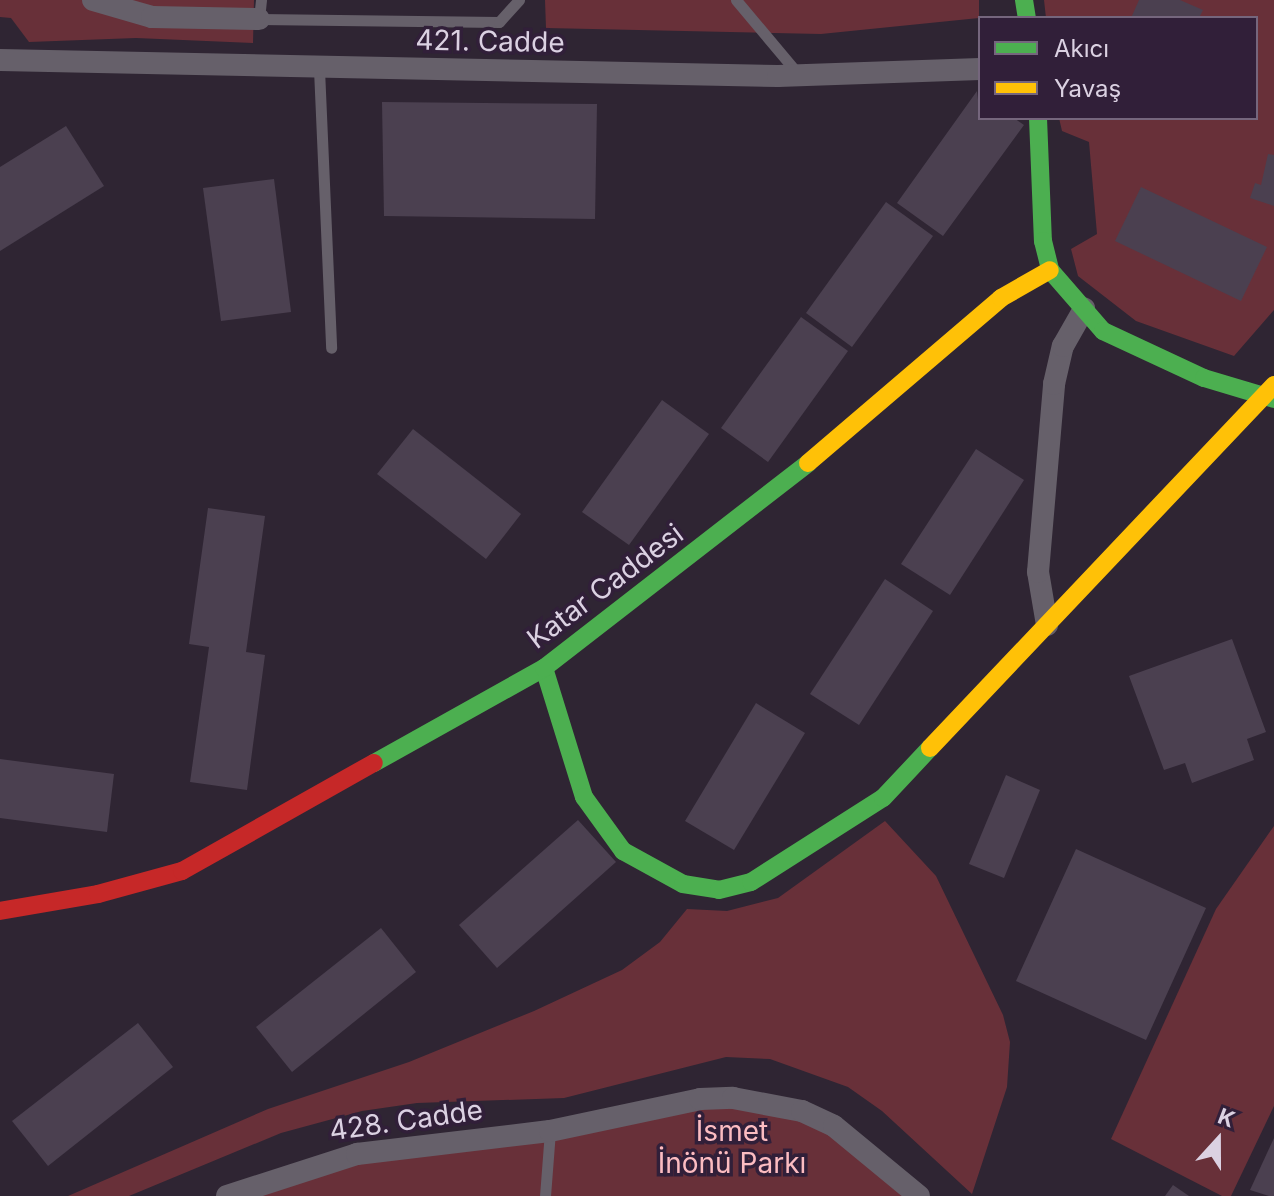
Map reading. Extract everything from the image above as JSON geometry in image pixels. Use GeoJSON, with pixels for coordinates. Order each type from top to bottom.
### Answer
{"type":"FeatureCollection","features":[{"type":"Feature","properties":{"kind":"main road"},"geometry":{"type":"LineString","coordinates":[[544,668],[584,797],[623,851],[654,872],[719,890],[751,882],[883,798],[1271,393],[1151,355],[1103,331],[1050,270],[1043,241],[1038,120]]}},
{"type":"Feature","properties":{"kind":"main road","name":"Katar Caddesi"},"geometry":{"type":"LineString","coordinates":[[0,911],[98,894],[182,871],[544,668],[825,450],[1001,298],[1050,270]]}},
{"type":"Feature","properties":{"kind":"street"},"geometry":{"type":"LineString","coordinates":[[93,0],[152,17],[260,9]]}},
{"type":"Feature","properties":{"kind":"street","name":"421. Cadde"},"geometry":{"type":"LineString","coordinates":[[0,60],[319,69],[799,75],[978,69]]}},
{"type":"Feature","properties":{"kind":"street"},"geometry":{"type":"LineString","coordinates":[[1047,625],[1038,572],[1054,384],[1063,346],[1084,309]]}},
{"type":"Feature","properties":{"kind":"street","name":"428. Cadde"},"geometry":{"type":"LineString","coordinates":[[227,1196],[357,1154],[550,1131],[700,1099],[766,1102],[834,1126],[919,1196]]}},
{"type":"Feature","properties":{"kind":"lane"},"geometry":{"type":"LineString","coordinates":[[260,9],[499,22],[519,0]]}},
{"type":"Feature","properties":{"kind":"lane"},"geometry":{"type":"LineString","coordinates":[[736,0],[799,75]]}},
{"type":"Feature","properties":{"kind":"lane"},"geometry":{"type":"LineString","coordinates":[[319,69],[331,348]]}},
{"type":"Feature","properties":{"kind":"lane"},"geometry":{"type":"LineString","coordinates":[[545,1196],[550,1131]]}},
{"type":"Feature","properties":{"kind":"green space"},"geometry":{"type":"Polygon","coordinates":[[[0,0],[254,0],[253,43],[136,38],[29,42],[11,18],[0,17],[0,0]]]}},
{"type":"Feature","properties":{"kind":"green space"},"geometry":{"type":"Polygon","coordinates":[[[545,0],[979,0],[978,18],[821,34],[546,28],[545,0]]]}},
{"type":"Feature","properties":{"kind":"green space"},"geometry":{"type":"Polygon","coordinates":[[[1044,0],[1274,0],[1274,310],[1234,356],[1136,321],[1078,276],[1071,249],[1097,234],[1089,142],[1062,131],[1059,120],[1258,120],[1258,16],[1046,16],[1044,0]]]}},
{"type":"Feature","properties":{"kind":"green space"},"geometry":{"type":"Polygon","coordinates":[[[885,821],[936,876],[1003,1015],[1010,1042],[1007,1087],[972,1194],[882,1111],[848,1087],[770,1059],[726,1057],[564,1098],[417,1103],[362,1111],[281,1133],[129,1196],[68,1196],[268,1109],[409,1062],[534,1011],[622,970],[660,942],[687,909],[727,911],[778,898],[885,821]]]}},
{"type":"Feature","properties":{"kind":"green space"},"geometry":{"type":"Polygon","coordinates":[[[1274,826],[1274,1106],[1231,1196],[1222,1196],[1111,1139],[1216,909],[1274,826]]]}},
{"type":"Feature","properties":{"kind":"green space","name":"İsmet İnönü Parkı"},"geometry":{"type":"Polygon","coordinates":[[[700,1099],[802,1111],[919,1196],[227,1196],[309,1166],[700,1099]]]}},
{"type":"Feature","properties":{"kind":"building"},"geometry":{"type":"Polygon","coordinates":[[[1139,0],[1180,0],[1203,10],[1200,16],[1132,16],[1139,0]]]}},
{"type":"Feature","properties":{"kind":"building"},"geometry":{"type":"Polygon","coordinates":[[[977,91],[978,120],[1017,120],[1024,125],[943,236],[897,203],[977,91]]]}},
{"type":"Feature","properties":{"kind":"building"},"geometry":{"type":"Polygon","coordinates":[[[382,102],[597,104],[595,219],[384,216],[382,102]]]}},
{"type":"Feature","properties":{"kind":"building"},"geometry":{"type":"Polygon","coordinates":[[[66,126],[104,186],[0,251],[0,167],[66,126]]]}},
{"type":"Feature","properties":{"kind":"building"},"geometry":{"type":"Polygon","coordinates":[[[1268,154],[1274,155],[1274,206],[1250,198],[1255,183],[1261,185],[1268,154]]]}},
{"type":"Feature","properties":{"kind":"building"},"geometry":{"type":"Polygon","coordinates":[[[274,179],[291,312],[221,321],[203,188],[274,179]]]}},
{"type":"Feature","properties":{"kind":"building"},"geometry":{"type":"Polygon","coordinates":[[[1141,187],[1267,247],[1241,301],[1115,241],[1141,187]]]}},
{"type":"Feature","properties":{"kind":"building"},"geometry":{"type":"Polygon","coordinates":[[[886,202],[933,236],[852,347],[806,313],[886,202]]]}},
{"type":"Feature","properties":{"kind":"building"},"geometry":{"type":"Polygon","coordinates":[[[801,317],[848,351],[768,462],[721,428],[801,317]]]}},
{"type":"Feature","properties":{"kind":"building"},"geometry":{"type":"Polygon","coordinates":[[[662,400],[709,434],[629,545],[582,512],[662,400]]]}},
{"type":"Feature","properties":{"kind":"building"},"geometry":{"type":"Polygon","coordinates":[[[413,429],[521,514],[486,559],[377,474],[413,429]]]}},
{"type":"Feature","properties":{"kind":"building"},"geometry":{"type":"Polygon","coordinates":[[[976,449],[1024,480],[950,595],[901,564],[976,449]]]}},
{"type":"Feature","properties":{"kind":"building"},"geometry":{"type":"Polygon","coordinates":[[[208,508],[265,516],[246,652],[265,655],[247,790],[190,782],[209,647],[189,644],[208,508]]]}},
{"type":"Feature","properties":{"kind":"building"},"geometry":{"type":"Polygon","coordinates":[[[885,579],[933,611],[859,725],[810,694],[885,579]]]}},
{"type":"Feature","properties":{"kind":"building"},"geometry":{"type":"Polygon","coordinates":[[[1232,639],[1266,732],[1247,739],[1254,760],[1192,783],[1185,763],[1164,770],[1129,676],[1232,639]]]}},
{"type":"Feature","properties":{"kind":"building"},"geometry":{"type":"Polygon","coordinates":[[[756,703],[805,733],[734,850],[685,821],[756,703]]]}},
{"type":"Feature","properties":{"kind":"building"},"geometry":{"type":"Polygon","coordinates":[[[0,759],[114,774],[107,832],[0,818],[0,759]]]}},
{"type":"Feature","properties":{"kind":"building"},"geometry":{"type":"Polygon","coordinates":[[[1006,775],[1040,790],[1004,878],[969,864],[1006,775]]]}},
{"type":"Feature","properties":{"kind":"building"},"geometry":{"type":"Polygon","coordinates":[[[578,820],[616,862],[497,968],[459,925],[578,820]]]}},
{"type":"Feature","properties":{"kind":"building"},"geometry":{"type":"Polygon","coordinates":[[[1076,849],[1206,908],[1146,1040],[1016,981],[1076,849]]]}},
{"type":"Feature","properties":{"kind":"building"},"geometry":{"type":"Polygon","coordinates":[[[381,928],[416,972],[292,1072],[256,1027],[381,928]]]}},
{"type":"Feature","properties":{"kind":"building"},"geometry":{"type":"Polygon","coordinates":[[[138,1023],[173,1067],[48,1166],[12,1121],[138,1023]]]}},
{"type":"Feature","properties":{"kind":"building"},"geometry":{"type":"Polygon","coordinates":[[[1274,1138],[1274,1196],[1269,1196],[1250,1190],[1274,1138]]]}},
{"type":"Feature","properties":{"kind":"building"},"geometry":{"type":"Polygon","coordinates":[[[1173,1185],[1189,1196],[1165,1196],[1173,1185]]]}},
{"type":"Feature","properties":{"kind":"traffic: fast"},"geometry":{"type":"LineString","coordinates":[[1024,0],[1027,16]]}},
{"type":"Feature","properties":{"kind":"traffic: fast"},"geometry":{"type":"LineString","coordinates":[[1038,120],[1043,241],[1050,270],[1103,331],[1204,378],[1274,399]]}},
{"type":"Feature","properties":{"kind":"traffic: fast"},"geometry":{"type":"LineString","coordinates":[[374,763],[544,668],[808,463]]}},
{"type":"Feature","properties":{"kind":"traffic: fast"},"geometry":{"type":"LineString","coordinates":[[544,668],[584,797],[623,851],[683,884],[719,890],[751,882],[883,798],[930,748]]}},
{"type":"Feature","properties":{"kind":"traffic: slow"},"geometry":{"type":"LineString","coordinates":[[808,463],[1001,298],[1050,270]]}},
{"type":"Feature","properties":{"kind":"traffic: slow"},"geometry":{"type":"LineString","coordinates":[[930,748],[1274,385]]}},
{"type":"Feature","properties":{"kind":"traffic: jam"},"geometry":{"type":"LineString","coordinates":[[0,911],[98,894],[182,871],[374,763]]}}]}
